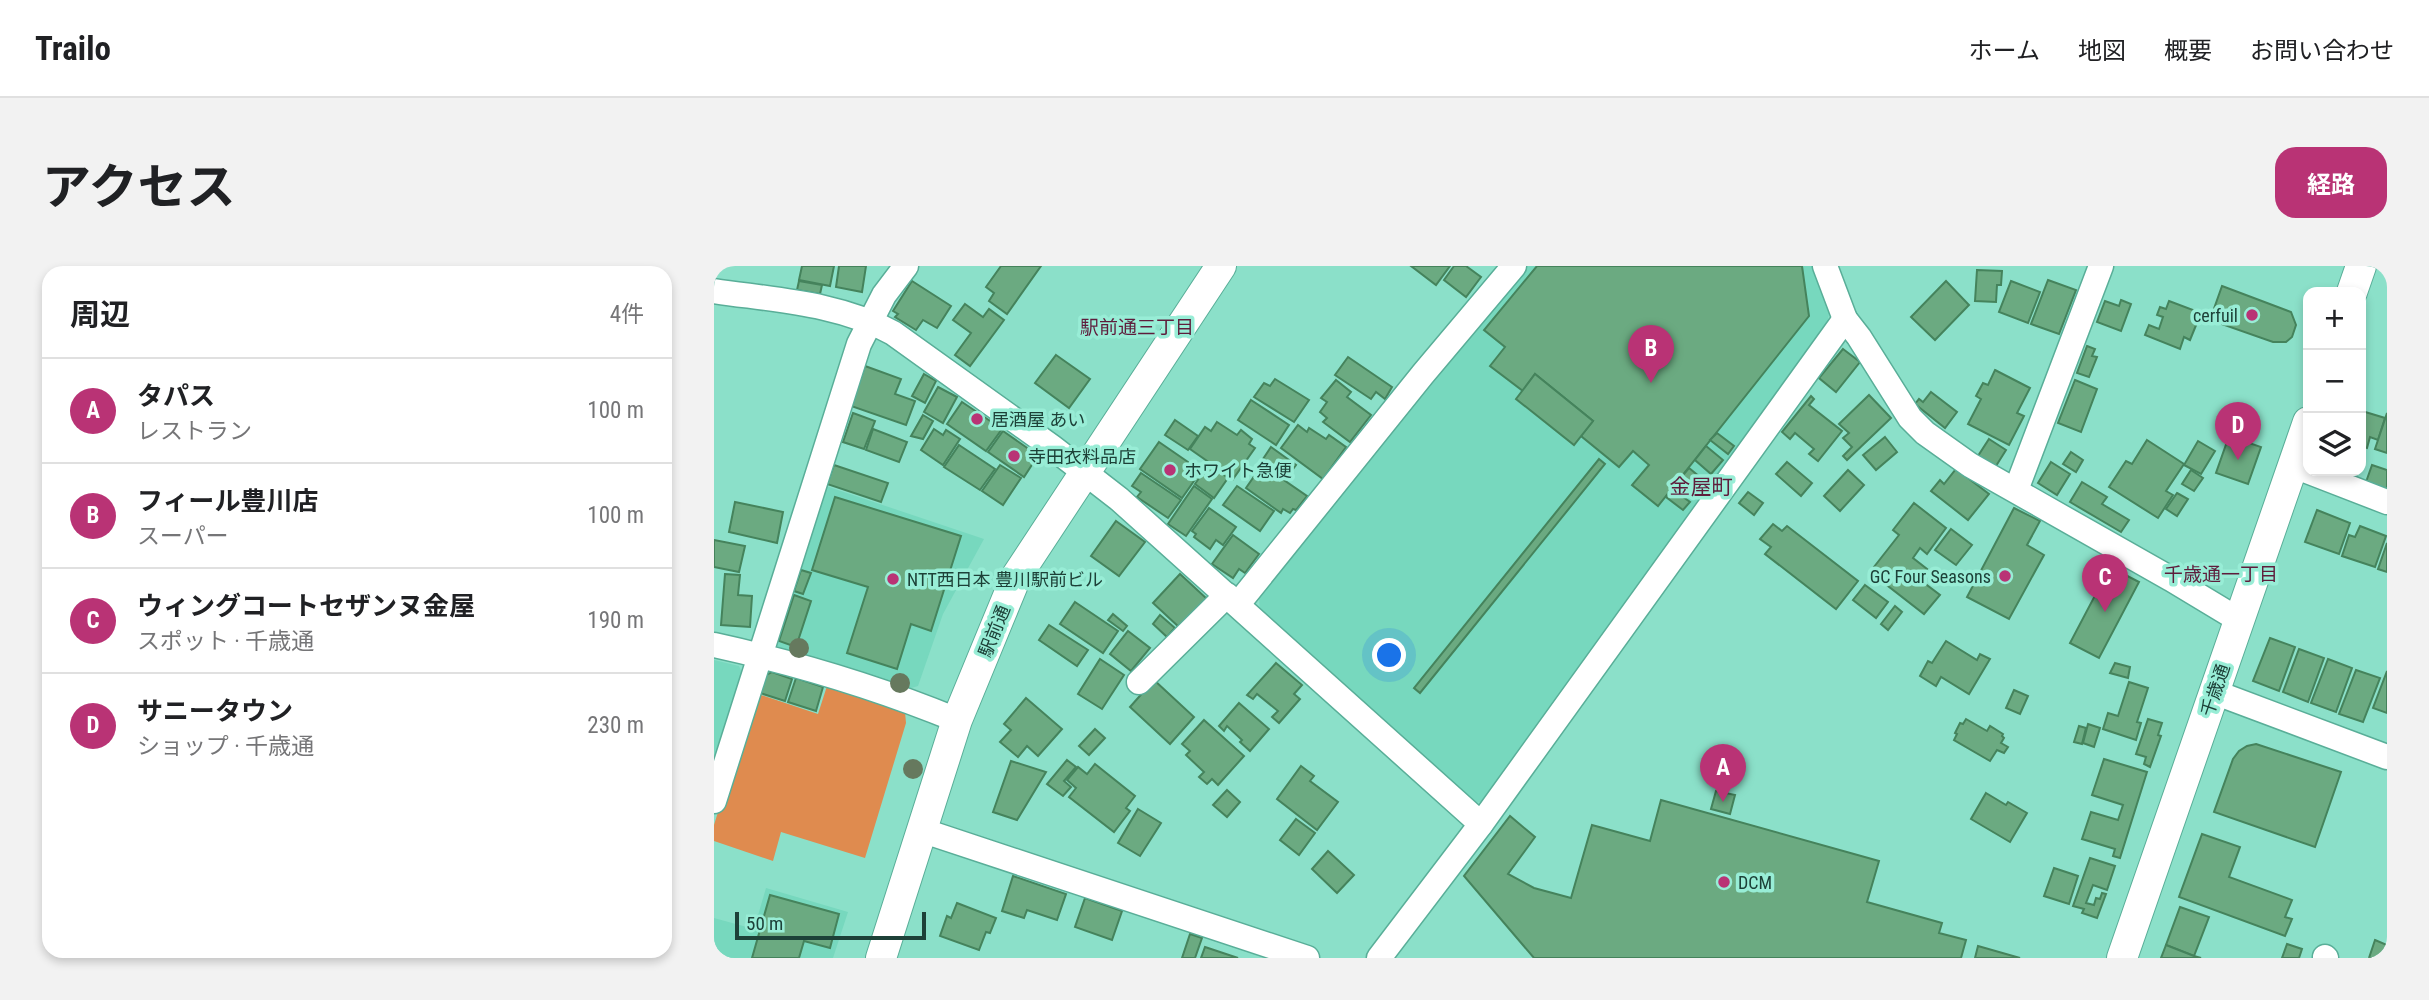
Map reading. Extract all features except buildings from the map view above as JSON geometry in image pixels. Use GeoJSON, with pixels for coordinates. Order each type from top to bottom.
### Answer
{"type":"FeatureCollection","features":[{"type":"Feature","properties":{"kind":"street"},"geometry":{"type":"LineString","coordinates":[[714,801],[859,344],[884,295],[906,266]]}},
{"type":"Feature","properties":{"kind":"street","name":"駅前通"},"geometry":{"type":"LineString","coordinates":[[881,958],[957,720],[1016,577],[1221,266]]}},
{"type":"Feature","properties":{"kind":"street"},"geometry":{"type":"LineString","coordinates":[[1139,682],[1233,599],[1514,266]]}},
{"type":"Feature","properties":{"kind":"street"},"geometry":{"type":"LineString","coordinates":[[1825,266],[1844,319],[1859,337],[1910,418],[1944,447],[2239,620]]}},
{"type":"Feature","properties":{"kind":"street"},"geometry":{"type":"LineString","coordinates":[[2016,490],[2101,266]]}},
{"type":"Feature","properties":{"kind":"street"},"geometry":{"type":"LineString","coordinates":[[2354,287],[2361,266]]}},
{"type":"Feature","properties":{"kind":"street"},"geometry":{"type":"LineString","coordinates":[[714,291],[845,311],[870,320],[893,333],[1119,499],[1481,824]]}},
{"type":"Feature","properties":{"kind":"street"},"geometry":{"type":"LineString","coordinates":[[1379,958],[1481,824],[1844,319]]}},
{"type":"Feature","properties":{"kind":"street","name":"千歳通"},"geometry":{"type":"LineString","coordinates":[[2122,958],[2303,438]]}},
{"type":"Feature","properties":{"kind":"street"},"geometry":{"type":"LineString","coordinates":[[2294,466],[2387,502]]}},
{"type":"Feature","properties":{"kind":"street"},"geometry":{"type":"LineString","coordinates":[[714,645],[760,655],[918,704],[957,720]]}},
{"type":"Feature","properties":{"kind":"street"},"geometry":{"type":"LineString","coordinates":[[2214,692],[2387,757]]}},
{"type":"Feature","properties":{"kind":"street"},"geometry":{"type":"LineString","coordinates":[[921,830],[1307,958]]}},
{"type":"Feature","properties":{"kind":"shaded area"},"geometry":{"type":"Polygon","coordinates":[[[1528,266],[1814,266],[1830,310],[1827,323],[1484,802],[1472,803],[1260,611],[1259,598],[1528,266]]]}},
{"type":"Feature","properties":{"kind":"shaded area"},"geometry":{"type":"Polygon","coordinates":[[[826,486],[984,539],[943,614],[918,686],[908,689],[776,646],[826,486]]]}},
{"type":"Feature","properties":{"kind":"shaded area"},"geometry":{"type":"Polygon","coordinates":[[[714,660],[739,666],[742,673],[714,761],[714,660]]]}},
{"type":"Feature","properties":{"kind":"shaded area"},"geometry":{"type":"Polygon","coordinates":[[[827,686],[905,712],[906,723],[865,858],[781,832],[773,861],[714,841],[714,825],[755,693],[818,714],[827,686]]]}},
{"type":"Feature","properties":{"kind":"shaded area"},"geometry":{"type":"Polygon","coordinates":[[[766,888],[848,912],[833,958],[714,958],[714,918],[754,929],[766,888]]]}},
{"type":"Feature","properties":{"kind":"place","name":"cerfuil"},"geometry":{"type":"Point","coordinates":[2252,315]}},
{"type":"Feature","properties":{"kind":"place","name":"フィール豊川店"},"geometry":{"type":"Point","coordinates":[1651,383]}},
{"type":"Feature","properties":{"kind":"place","name":"居酒屋 あい"},"geometry":{"type":"Point","coordinates":[977,419]}},
{"type":"Feature","properties":{"kind":"place","name":"寺田衣料品店"},"geometry":{"type":"Point","coordinates":[1014,456]}},
{"type":"Feature","properties":{"kind":"place","name":"サニータウン"},"geometry":{"type":"Point","coordinates":[2238,460]}},
{"type":"Feature","properties":{"kind":"place","name":"ホワイト急便"},"geometry":{"type":"Point","coordinates":[1170,470]}},
{"type":"Feature","properties":{"kind":"place","name":"GC Four Seasons"},"geometry":{"type":"Point","coordinates":[2005,576]}},
{"type":"Feature","properties":{"kind":"place","name":"NTT西日本 豊川駅前ビル"},"geometry":{"type":"Point","coordinates":[893,579]}},
{"type":"Feature","properties":{"kind":"place","name":"ウィングコートセザンヌ金屋"},"geometry":{"type":"Point","coordinates":[2105,612]}},
{"type":"Feature","properties":{"kind":"place","name":"タパス"},"geometry":{"type":"Point","coordinates":[1723,802]}},
{"type":"Feature","properties":{"kind":"place","name":"DCM"},"geometry":{"type":"Point","coordinates":[1724,882]}},
{"type":"Feature","properties":{"kind":"district","name":"駅前通三丁目"},"geometry":{"type":"Point","coordinates":[1137,327]}},
{"type":"Feature","properties":{"kind":"district","name":"金屋町"},"geometry":{"type":"Point","coordinates":[1701,487]}},
{"type":"Feature","properties":{"kind":"district","name":"千歳通一丁目"},"geometry":{"type":"Point","coordinates":[2221,574]}}]}
